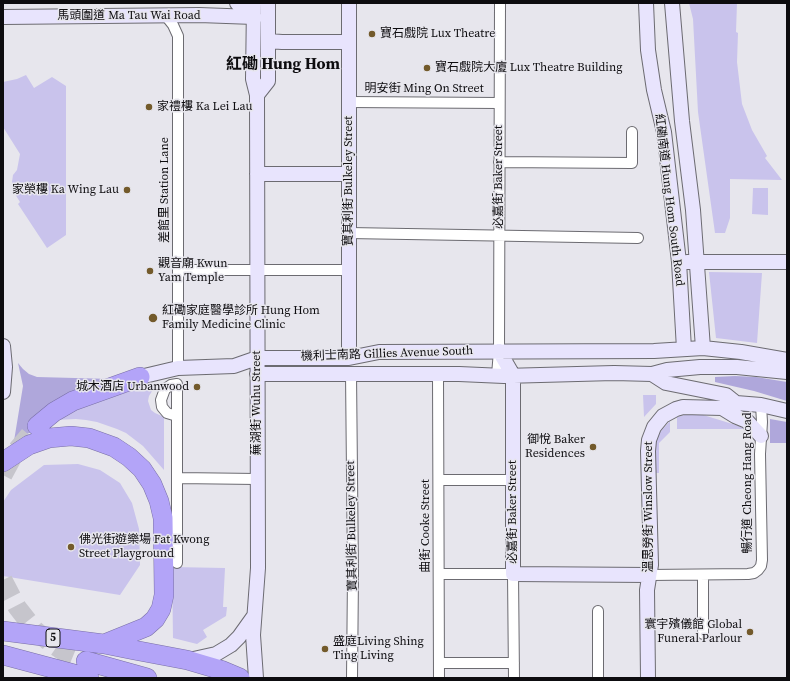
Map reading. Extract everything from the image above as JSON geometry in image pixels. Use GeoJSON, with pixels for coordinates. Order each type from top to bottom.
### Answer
{"type":"FeatureCollection","features":[{"type":"Feature","properties":{"kind":"highway"},"geometry":{"type":"LineString","coordinates":[[37,426],[54,412],[73,401],[140,377]]}},
{"type":"Feature","properties":{"kind":"highway"},"geometry":{"type":"LineString","coordinates":[[3,462],[29,445],[49,438],[71,436],[89,438],[114,447],[129,457],[142,469],[152,484],[159,500],[163,518],[164,595],[161,609],[155,619],[146,626],[104,644]]}},
{"type":"Feature","properties":{"kind":"highway","name":"5"},"geometry":{"type":"LineString","coordinates":[[3,631],[104,644],[187,660],[221,670],[240,678]]}},
{"type":"Feature","properties":{"kind":"highway"},"geometry":{"type":"LineString","coordinates":[[3,655],[87,670],[147,678]]}},
{"type":"Feature","properties":{"kind":"highway","name":"5"},"geometry":{"type":"LineString","coordinates":[[187,660],[209,678]]}},
{"type":"Feature","properties":{"kind":"main road"},"geometry":{"type":"LineString","coordinates":[[237,3],[254,10],[268,41]]}},
{"type":"Feature","properties":{"kind":"main road"},"geometry":{"type":"LineString","coordinates":[[257,96],[268,81],[268,3]]}},
{"type":"Feature","properties":{"kind":"main road","name":"寶其利街 Bulkeley Street"},"geometry":{"type":"LineString","coordinates":[[349,3],[349,358]]}},
{"type":"Feature","properties":{"kind":"main road","name":"紅磡南道 Hung Hom South Road"},"geometry":{"type":"LineString","coordinates":[[646,3],[648,50],[654,90],[664,132],[679,262],[684,349]]}},
{"type":"Feature","properties":{"kind":"main road","name":"紅磡南道 Hung Hom South Road"},"geometry":{"type":"LineString","coordinates":[[672,3],[682,121],[693,210],[703,348]]}},
{"type":"Feature","properties":{"kind":"main road","name":"馬頭圍道 Ma Tau Wai Road"},"geometry":{"type":"LineString","coordinates":[[3,17],[165,15],[254,10]]}},
{"type":"Feature","properties":{"kind":"main road","name":"蕪湖街 Wuhu Street"},"geometry":{"type":"LineString","coordinates":[[254,10],[253,79],[257,96],[258,568],[253,635],[256,678]]}},
{"type":"Feature","properties":{"kind":"main road"},"geometry":{"type":"LineString","coordinates":[[268,41],[349,42]]}},
{"type":"Feature","properties":{"kind":"main road"},"geometry":{"type":"LineString","coordinates":[[257,174],[349,174]]}},
{"type":"Feature","properties":{"kind":"main road"},"geometry":{"type":"LineString","coordinates":[[679,262],[787,262]]}},
{"type":"Feature","properties":{"kind":"main road"},"geometry":{"type":"LineString","coordinates":[[3,346],[5,367],[3,392]]}},
{"type":"Feature","properties":{"kind":"main road","name":"機利士南路 Gillies Avenue South"},"geometry":{"type":"LineString","coordinates":[[140,377],[178,368],[234,366],[257,358],[349,358],[379,352],[654,351],[703,348],[741,352],[787,360]]}},
{"type":"Feature","properties":{"kind":"main road"},"geometry":{"type":"LineString","coordinates":[[684,349],[700,366]]}},
{"type":"Feature","properties":{"kind":"main road"},"geometry":{"type":"LineString","coordinates":[[498,351],[513,375]]}},
{"type":"Feature","properties":{"kind":"main road","name":"機利士南路 Gillies Avenue South"},"geometry":{"type":"LineString","coordinates":[[257,374],[652,374],[666,370],[700,366],[736,367],[787,372]]}},
{"type":"Feature","properties":{"kind":"main road"},"geometry":{"type":"LineString","coordinates":[[652,374],[666,383],[726,395],[736,402],[761,405],[787,411]]}},
{"type":"Feature","properties":{"kind":"main road","name":"必嘉街 Baker Street"},"geometry":{"type":"LineString","coordinates":[[513,375],[513,574]]}},
{"type":"Feature","properties":{"kind":"main road","name":"溫思勞街 Winslow Street"},"geometry":{"type":"LineString","coordinates":[[648,678],[647,590],[651,565],[648,451],[651,433],[658,421],[663,416],[676,409],[690,407],[722,408],[736,402]]}},
{"type":"Feature","properties":{"kind":"main road"},"geometry":{"type":"LineString","coordinates":[[722,408],[747,421],[761,436]]}},
{"type":"Feature","properties":{"kind":"main road"},"geometry":{"type":"LineString","coordinates":[[513,574],[649,575]]}},
{"type":"Feature","properties":{"kind":"main road"},"geometry":{"type":"LineString","coordinates":[[187,660],[216,654],[231,645],[239,637],[255,614]]}},
{"type":"Feature","properties":{"kind":"street","name":"必嘉街 Baker Street"},"geometry":{"type":"LineString","coordinates":[[497,375],[500,3]]}},
{"type":"Feature","properties":{"kind":"street","name":"差館里 Station Lane"},"geometry":{"type":"LineString","coordinates":[[165,15],[173,25],[178,36],[178,368]]}},
{"type":"Feature","properties":{"kind":"street","name":"明安街 Ming On Street"},"geometry":{"type":"LineString","coordinates":[[349,102],[499,103]]}},
{"type":"Feature","properties":{"kind":"street"},"geometry":{"type":"LineString","coordinates":[[499,162],[632,163],[632,132]]}},
{"type":"Feature","properties":{"kind":"street"},"geometry":{"type":"LineString","coordinates":[[349,233],[638,238]]}},
{"type":"Feature","properties":{"kind":"street"},"geometry":{"type":"LineString","coordinates":[[178,270],[349,270]]}},
{"type":"Feature","properties":{"kind":"street","name":"寶其利街 Bulkeley Street"},"geometry":{"type":"LineString","coordinates":[[351,373],[353,575],[352,678]]}},
{"type":"Feature","properties":{"kind":"street","name":"曲街 Cooke Street"},"geometry":{"type":"LineString","coordinates":[[438,374],[439,678]]}},
{"type":"Feature","properties":{"kind":"street","name":"暢行道 Cheong Hang Road"},"geometry":{"type":"LineString","coordinates":[[649,575],[754,573],[761,566],[761,405]]}},
{"type":"Feature","properties":{"kind":"street"},"geometry":{"type":"LineString","coordinates":[[177,416],[177,563]]}},
{"type":"Feature","properties":{"kind":"street"},"geometry":{"type":"LineString","coordinates":[[177,478],[258,479]]}},
{"type":"Feature","properties":{"kind":"street"},"geometry":{"type":"LineString","coordinates":[[439,480],[513,480]]}},
{"type":"Feature","properties":{"kind":"street"},"geometry":{"type":"LineString","coordinates":[[439,574],[513,574]]}},
{"type":"Feature","properties":{"kind":"street","name":"必嘉街 Baker Street"},"geometry":{"type":"LineString","coordinates":[[513,574],[514,678]]}},
{"type":"Feature","properties":{"kind":"street"},"geometry":{"type":"LineString","coordinates":[[703,575],[704,634]]}},
{"type":"Feature","properties":{"kind":"street"},"geometry":{"type":"LineString","coordinates":[[598,611],[598,678]]}},
{"type":"Feature","properties":{"kind":"street"},"geometry":{"type":"LineString","coordinates":[[439,663],[514,663]]}},
{"type":"Feature","properties":{"kind":"shaded area"},"geometry":{"type":"Polygon","coordinates":[[[689,3],[737,3],[737,62],[742,104],[752,130],[767,156],[765,158],[782,180],[730,179],[730,218],[725,233],[715,233],[698,112],[693,19],[689,3]]]}},
{"type":"Feature","properties":{"kind":"shaded area"},"geometry":{"type":"Polygon","coordinates":[[[26,75],[34,88],[52,77],[66,86],[66,235],[47,248],[18,204],[20,202],[15,194],[12,182],[13,175],[17,170],[20,154],[3,127],[3,82],[17,79],[26,75]]]}},
{"type":"Feature","properties":{"kind":"shaded area"},"geometry":{"type":"Polygon","coordinates":[[[753,188],[768,188],[768,215],[752,214],[753,188]]]}},
{"type":"Feature","properties":{"kind":"shaded area"},"geometry":{"type":"Polygon","coordinates":[[[709,272],[762,273],[757,343],[716,338],[709,272]]]}},
{"type":"Feature","properties":{"kind":"shaded area"},"geometry":{"type":"Polygon","coordinates":[[[18,363],[29,374],[37,377],[113,379],[31,432],[14,441],[23,386],[18,363]]]}},
{"type":"Feature","properties":{"kind":"shaded area"},"geometry":{"type":"Polygon","coordinates":[[[715,377],[756,377],[787,382],[787,401],[754,391],[715,382],[715,377]]]}},
{"type":"Feature","properties":{"kind":"shaded area"},"geometry":{"type":"Polygon","coordinates":[[[153,386],[154,388],[148,401],[151,410],[164,417],[164,470],[143,446],[126,433],[97,422],[76,419],[55,420],[62,415],[112,396],[153,386]]]}},
{"type":"Feature","properties":{"kind":"shaded area"},"geometry":{"type":"Polygon","coordinates":[[[643,395],[656,395],[656,404],[644,417],[643,395]]]}},
{"type":"Feature","properties":{"kind":"shaded area"},"geometry":{"type":"Polygon","coordinates":[[[688,414],[700,414],[739,426],[744,429],[677,429],[677,417],[688,414]]]}},
{"type":"Feature","properties":{"kind":"shaded area"},"geometry":{"type":"Polygon","coordinates":[[[770,419],[787,422],[787,443],[770,443],[770,419]]]}},
{"type":"Feature","properties":{"kind":"shaded area"},"geometry":{"type":"Polygon","coordinates":[[[670,421],[670,432],[659,443],[659,473],[656,473],[656,441],[660,432],[670,421]]]}},
{"type":"Feature","properties":{"kind":"shaded area","name":"佛光街遊樂場 Fat Kwong Street Playground"},"geometry":{"type":"Polygon","coordinates":[[[78,464],[100,470],[120,483],[132,503],[139,529],[140,565],[120,595],[3,576],[3,502],[11,490],[44,465],[78,464]]]}},
{"type":"Feature","properties":{"kind":"shaded area"},"geometry":{"type":"Polygon","coordinates":[[[172,567],[225,568],[223,607],[227,607],[226,616],[203,630],[207,637],[197,644],[173,638],[172,567]]]}},
{"type":"Feature","properties":{"kind":"tunnel"},"geometry":{"type":"LineString","coordinates":[[3,475],[16,451],[37,426]]}},
{"type":"Feature","properties":{"kind":"tunnel"},"geometry":{"type":"LineString","coordinates":[[3,580],[17,607],[35,630],[64,652],[86,661]]}},
{"type":"Feature","properties":{"kind":"place","name":"寶石戲院 Lux Theatre"},"geometry":{"type":"Point","coordinates":[372,34]}},
{"type":"Feature","properties":{"kind":"place","name":"寶石戲院大廈 Lux Theatre Building"},"geometry":{"type":"Point","coordinates":[427,68]}},
{"type":"Feature","properties":{"kind":"place","name":"家禮樓 Ka Lei Lau"},"geometry":{"type":"Point","coordinates":[149,107]}},
{"type":"Feature","properties":{"kind":"place","name":"家榮樓 Ka Wing Lau"},"geometry":{"type":"Point","coordinates":[127,190]}},
{"type":"Feature","properties":{"kind":"place","name":"觀音廟 Kwun Yam Temple"},"geometry":{"type":"Point","coordinates":[150,271]}},
{"type":"Feature","properties":{"kind":"place","name":"紅磡家庭醫學診所 Hung Hom Family Medicine Clinic"},"geometry":{"type":"Point","coordinates":[153,318]}},
{"type":"Feature","properties":{"kind":"place","name":"城木酒店 Urbanwood"},"geometry":{"type":"Point","coordinates":[197,387]}},
{"type":"Feature","properties":{"kind":"place","name":"御悅 Baker Residences"},"geometry":{"type":"Point","coordinates":[593,447]}},
{"type":"Feature","properties":{"kind":"place","name":"佛光街遊樂場 Fat Kwong Street Playground"},"geometry":{"type":"Point","coordinates":[71,547]}},
{"type":"Feature","properties":{"kind":"place","name":"寰宇殯儀館 Global Funeral Parlour"},"geometry":{"type":"Point","coordinates":[750,632]}},
{"type":"Feature","properties":{"kind":"place","name":"盛庭Living Shing Ting Living"},"geometry":{"type":"Point","coordinates":[325,649]}},
{"type":"Feature","properties":{"kind":"district","name":"紅磡 Hung Hom"},"geometry":{"type":"Point","coordinates":[283,65]}}]}
